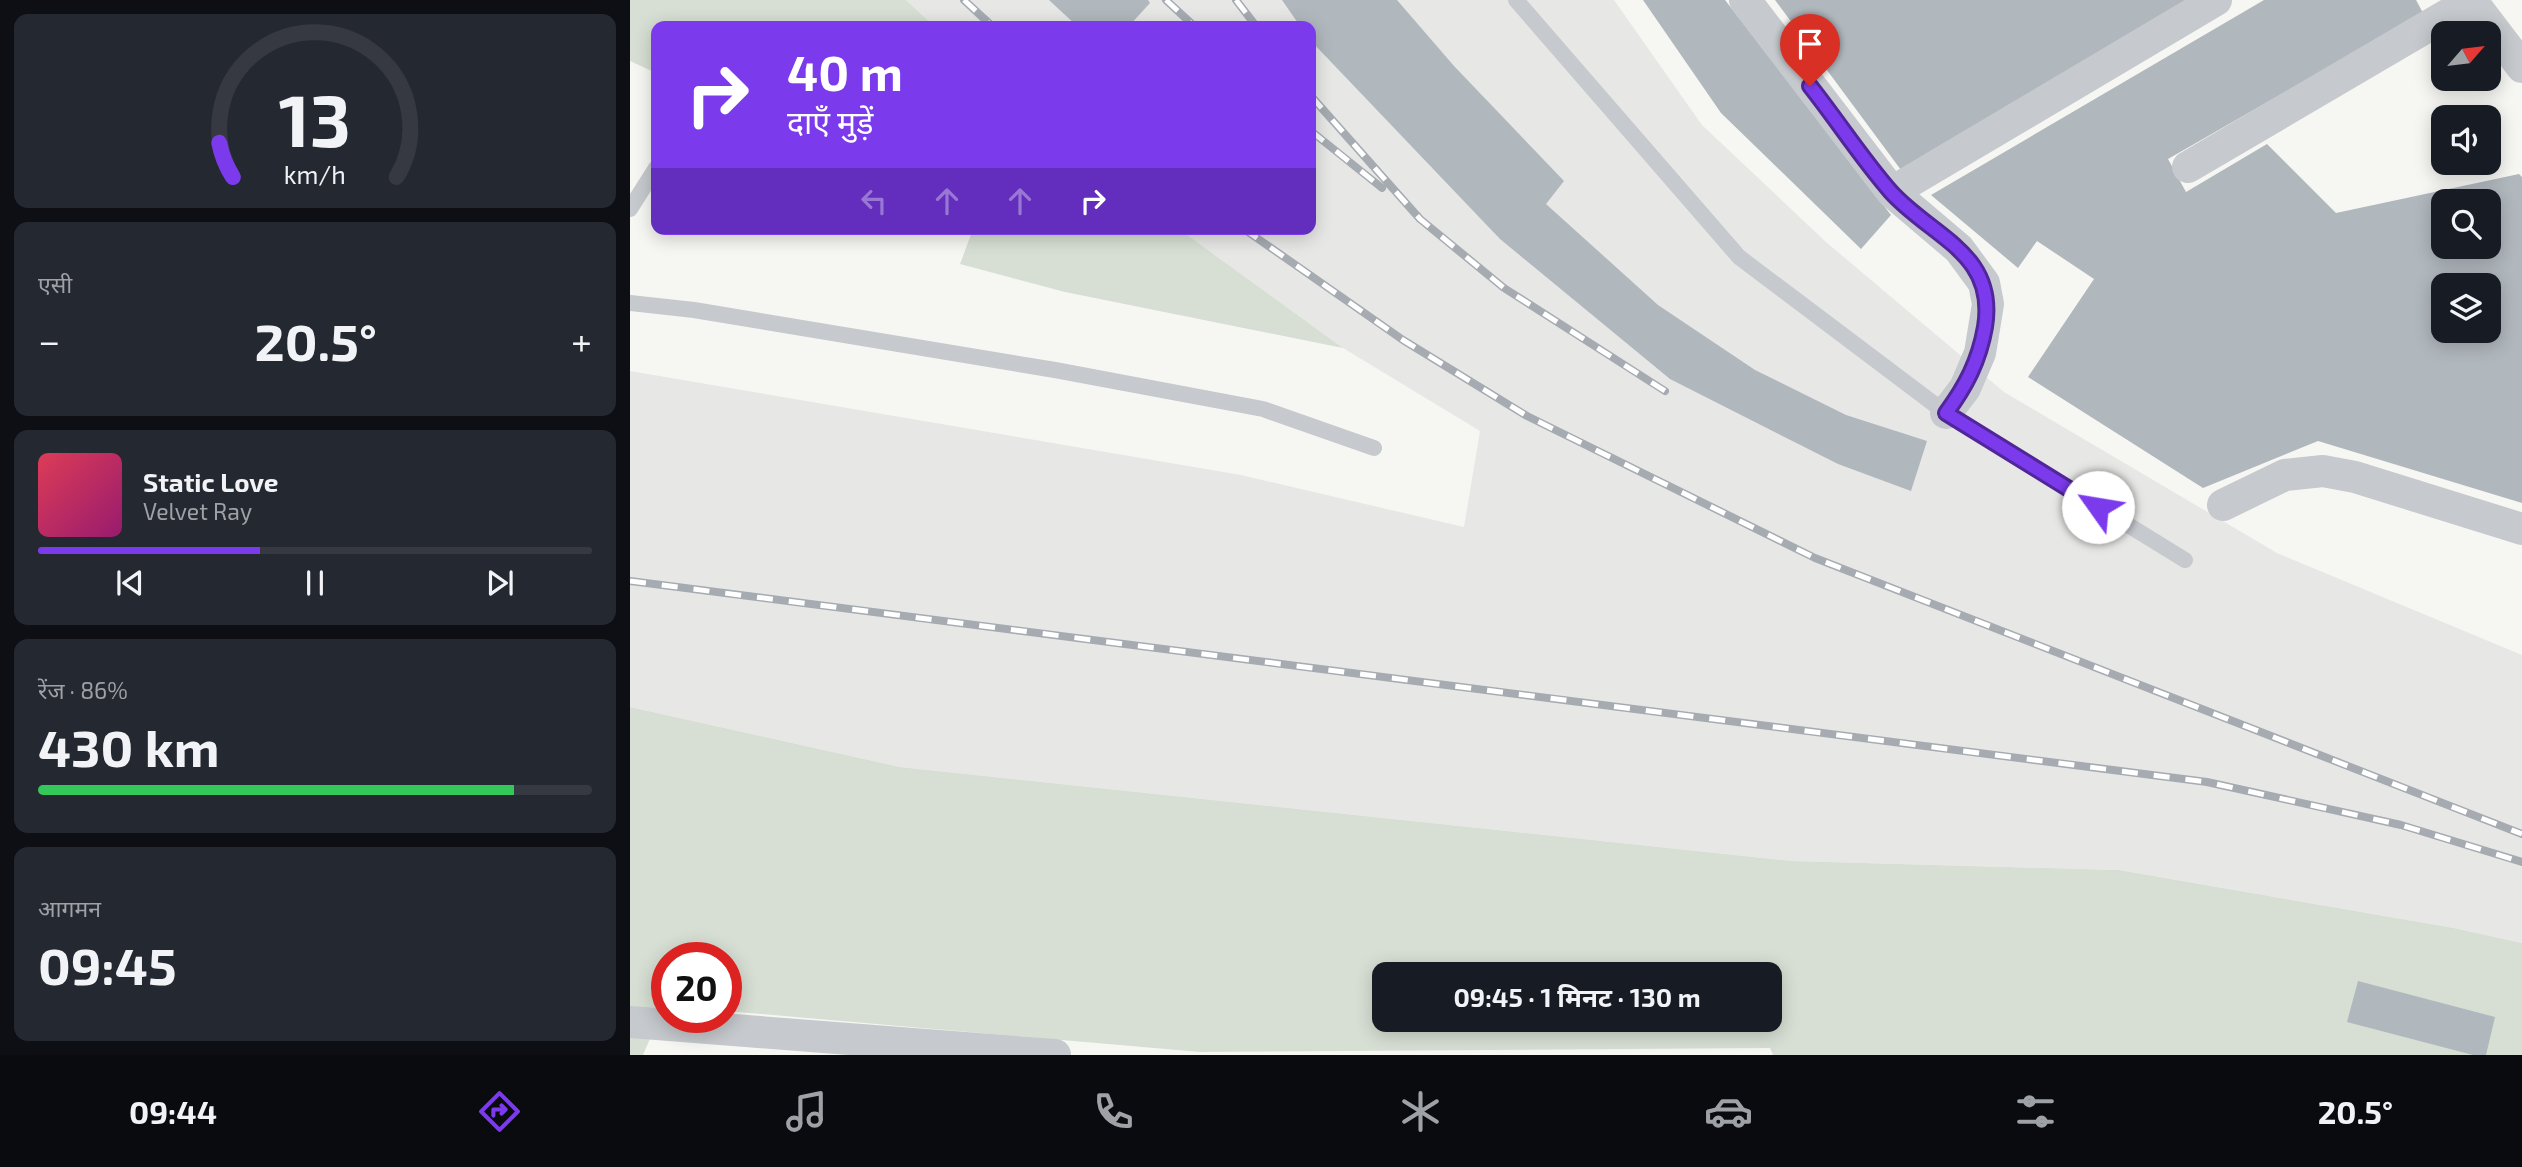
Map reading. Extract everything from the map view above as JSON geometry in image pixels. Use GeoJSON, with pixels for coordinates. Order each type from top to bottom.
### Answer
{"type":"FeatureCollection","features":[{"type":"Feature","properties":{"kind":"street"},"geometry":{"type":"LineString","coordinates":[[1745,0],[1892,192],[1959,249],[1984,283],[1988,304],[1980,353],[1965,388],[1946,413]]}},
{"type":"Feature","properties":{"kind":"street"},"geometry":{"type":"LineString","coordinates":[[1892,192],[2216,0]]}},
{"type":"Feature","properties":{"kind":"street"},"geometry":{"type":"LineString","coordinates":[[2188,167],[2471,0],[2522,67]]}},
{"type":"Feature","properties":{"kind":"street"},"geometry":{"type":"LineString","coordinates":[[2223,505],[2286,475],[2323,471],[2355,477],[2522,530]]}},
{"type":"Feature","properties":{"kind":"street"},"geometry":{"type":"LineString","coordinates":[[630,1021],[737,1042],[1037,1055]]}},
{"type":"Feature","properties":{"kind":"lane"},"geometry":{"type":"LineString","coordinates":[[1516,0],[1740,257],[1946,413],[2185,560]]}},
{"type":"Feature","properties":{"kind":"lane"},"geometry":{"type":"LineString","coordinates":[[630,209],[651,176]]}},
{"type":"Feature","properties":{"kind":"lane"},"geometry":{"type":"LineString","coordinates":[[630,303],[694,310],[1263,408],[1374,448]]}},
{"type":"Feature","properties":{"kind":"shaded area"},"geometry":{"type":"Polygon","coordinates":[[[630,0],[906,0],[929,21],[651,21],[651,71],[630,61],[630,0]]]}},
{"type":"Feature","properties":{"kind":"shaded area"},"geometry":{"type":"Polygon","coordinates":[[[906,0],[1614,0],[1702,125],[1826,242],[2004,392],[2277,553],[2522,655],[2522,943],[2454,928],[2119,870],[1792,861],[900,767],[630,707],[630,371],[1241,475],[1464,527],[1480,431],[1343,348],[1187,235],[1316,235],[1316,21],[929,21],[906,0]]]}},
{"type":"Feature","properties":{"kind":"shaded area"},"geometry":{"type":"Polygon","coordinates":[[[971,235],[1187,235],[1343,348],[1065,292],[960,264],[971,235]]]}},
{"type":"Feature","properties":{"kind":"shaded area"},"geometry":{"type":"Polygon","coordinates":[[[630,707],[900,767],[1792,861],[2119,870],[2454,928],[2522,943],[2522,1055],[1773,1055],[1770,1048],[1200,1052],[742,1012],[742,942],[651,942],[652,1033],[643,1055],[630,1055],[630,707]]]}},
{"type":"Feature","properties":{"kind":"building"},"geometry":{"type":"Polygon","coordinates":[[[1049,0],[1148,0],[1150,3],[1134,21],[1072,21],[1049,0]]]}},
{"type":"Feature","properties":{"kind":"building"},"geometry":{"type":"Polygon","coordinates":[[[1282,0],[1397,0],[1454,66],[1564,181],[1546,204],[1658,305],[1755,370],[1846,415],[1927,441],[1911,491],[1838,464],[1670,379],[1500,239],[1316,46],[1316,21],[1297,21],[1282,0]]]}},
{"type":"Feature","properties":{"kind":"building"},"geometry":{"type":"Polygon","coordinates":[[[1643,0],[1725,0],[1891,215],[1861,249],[1721,113],[1643,0]]]}},
{"type":"Feature","properties":{"kind":"building"},"geometry":{"type":"Polygon","coordinates":[[[1775,0],[2186,0],[1901,170],[1775,0]]]}},
{"type":"Feature","properties":{"kind":"building"},"geometry":{"type":"Polygon","coordinates":[[[2264,0],[2416,0],[2423,13],[2168,159],[2186,192],[2267,144],[2336,213],[2431,193],[2431,259],[2501,259],[2501,189],[2449,189],[2519,174],[2522,177],[2522,503],[2318,441],[2203,488],[2028,377],[2094,279],[2037,241],[2018,268],[1931,195],[2264,0]]]}},
{"type":"Feature","properties":{"kind":"building"},"geometry":{"type":"Polygon","coordinates":[[[2358,981],[2495,1017],[2486,1055],[2473,1055],[2347,1022],[2358,981]]]}},
{"type":"Feature","properties":{"kind":"railway"},"geometry":{"type":"LineString","coordinates":[[964,0],[987,21]]}},
{"type":"Feature","properties":{"kind":"railway"},"geometry":{"type":"LineString","coordinates":[[1166,0],[1189,21]]}},
{"type":"Feature","properties":{"kind":"railway"},"geometry":{"type":"LineString","coordinates":[[1236,0],[1252,21]]}},
{"type":"Feature","properties":{"kind":"railway"},"geometry":{"type":"LineString","coordinates":[[1316,102],[1420,219],[1504,288],[1665,391]]}},
{"type":"Feature","properties":{"kind":"railway"},"geometry":{"type":"LineString","coordinates":[[1316,135],[1382,188]]}},
{"type":"Feature","properties":{"kind":"railway"},"geometry":{"type":"LineString","coordinates":[[1253,235],[1403,340],[1527,416],[1815,558],[2522,834]]}},
{"type":"Feature","properties":{"kind":"railway"},"geometry":{"type":"LineString","coordinates":[[630,581],[2207,782],[2401,825],[2522,862]]}},
{"type":"Feature","properties":{"kind":"route"},"geometry":{"type":"LineString","coordinates":[[1810,86],[1892,192],[1959,249],[1977,269],[1984,283],[1988,304],[1980,353],[1965,388],[1946,413],[2098,507]]}}]}
